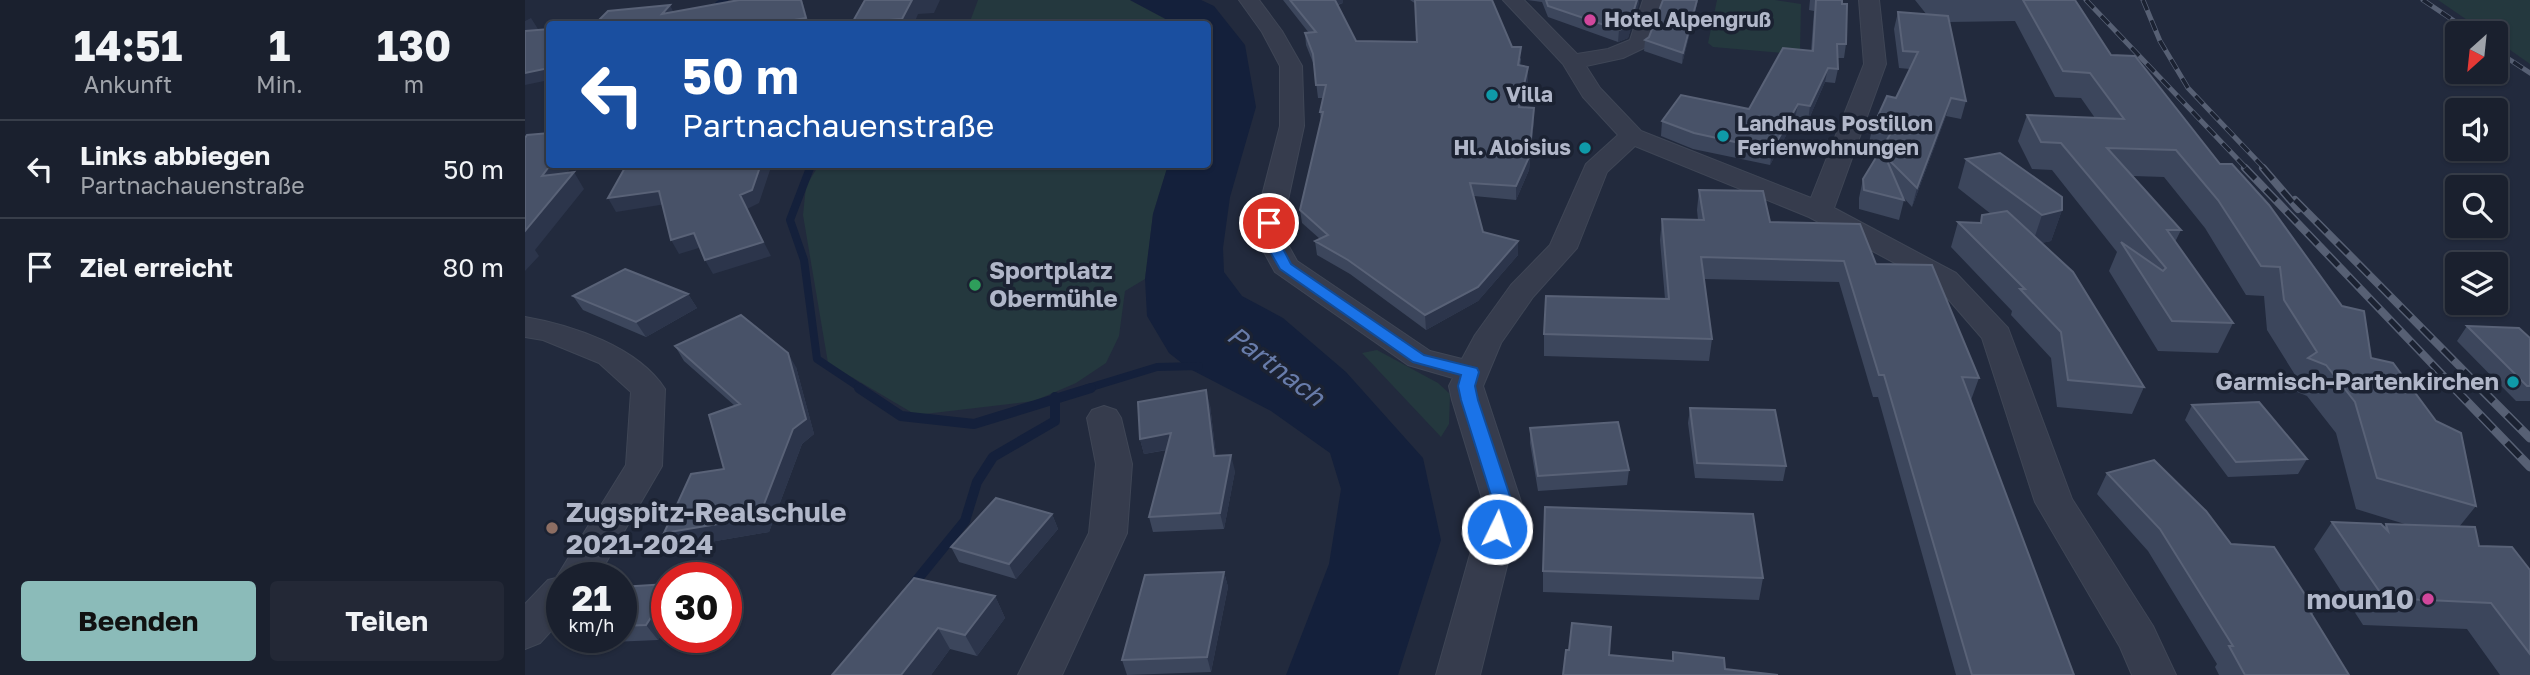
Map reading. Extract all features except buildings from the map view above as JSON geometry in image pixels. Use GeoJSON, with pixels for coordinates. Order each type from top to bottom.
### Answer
{"type":"FeatureCollection","features":[{"type":"Feature","properties":{"kind":"street"},"geometry":{"type":"LineString","coordinates":[[1249,0],[1272,31],[1291,66],[1292,126],[1269,223],[1273,243],[1285,266],[1419,358],[1471,372]]}},
{"type":"Feature","properties":{"kind":"street"},"geometry":{"type":"LineString","coordinates":[[1513,0],[1572,61],[1591,92],[1632,136],[1819,211],[1946,279],[1997,335],[2055,502],[2138,639],[2154,675]]}},
{"type":"Feature","properties":{"kind":"street"},"geometry":{"type":"LineString","coordinates":[[1572,61],[1624,52],[1639,43],[1653,0]]}},
{"type":"Feature","properties":{"kind":"street"},"geometry":{"type":"LineString","coordinates":[[1819,211],[1875,64],[1869,0]]}},
{"type":"Feature","properties":{"kind":"street"},"geometry":{"type":"LineString","coordinates":[[1458,675],[1503,505],[1466,386],[1486,342],[1523,291],[1563,248],[1595,169],[1632,136]]}},
{"type":"Feature","properties":{"kind":"street"},"geometry":{"type":"LineString","coordinates":[[525,327],[549,331],[610,356],[648,389],[643,466],[586,562]]}},
{"type":"Feature","properties":{"kind":"street"},"geometry":{"type":"LineString","coordinates":[[1040,675],[1108,533],[1114,464],[1104,418]]}},
{"type":"Feature","properties":{"kind":"street"},"geometry":{"type":"LineString","coordinates":[[525,631],[546,609]]}},
{"type":"Feature","properties":{"kind":"shaded area"},"geometry":{"type":"Polygon","coordinates":[[[978,0],[1130,0],[1169,21],[970,21],[978,0]]]}},
{"type":"Feature","properties":{"kind":"shaded area"},"geometry":{"type":"Polygon","coordinates":[[[1717,0],[1775,0],[1801,4],[1800,52],[1793,54],[1713,47],[1708,43],[1717,0]]]}},
{"type":"Feature","properties":{"kind":"shaded area"},"geometry":{"type":"Polygon","coordinates":[[[2438,0],[2530,0],[2530,64],[2508,48],[2508,21],[2469,21],[2438,0]]]}},
{"type":"Feature","properties":{"kind":"shaded area","name":"Sportplatz Obermühle"},"geometry":{"type":"Polygon","coordinates":[[[817,168],[1167,168],[1153,214],[1145,279],[1125,291],[1119,336],[1106,363],[1076,383],[1034,401],[916,415],[828,363],[803,215],[806,186],[817,168]]]}},
{"type":"Feature","properties":{"kind":"shaded area"},"geometry":{"type":"Polygon","coordinates":[[[1377,350],[1438,383],[1450,394],[1449,424],[1441,437],[1362,353],[1377,350]]]}},
{"type":"Feature","properties":{"kind":"water","name":"Partnach"},"geometry":{"type":"Polygon","coordinates":[[[1130,0],[1201,0],[1214,6],[1245,45],[1256,107],[1230,197],[1223,248],[1224,272],[1242,296],[1283,318],[1346,372],[1423,458],[1441,540],[1398,675],[1286,675],[1329,564],[1341,489],[1330,453],[1271,411],[1188,368],[1169,353],[1147,316],[1145,279],[1153,214],[1167,168],[1211,168],[1211,21],[1169,21],[1130,0]]]}},
{"type":"Feature","properties":{"kind":"waterway"},"geometry":{"type":"LineString","coordinates":[[722,21],[718,4],[725,0]]}},
{"type":"Feature","properties":{"kind":"waterway"},"geometry":{"type":"LineString","coordinates":[[810,168],[790,220],[804,260],[817,359],[862,389]]}},
{"type":"Feature","properties":{"kind":"waterway"},"geometry":{"type":"LineString","coordinates":[[1085,389],[1157,367],[1199,366]]}},
{"type":"Feature","properties":{"kind":"waterway"},"geometry":{"type":"LineString","coordinates":[[859,388],[901,416],[974,424],[1055,399]]}},
{"type":"Feature","properties":{"kind":"waterway"},"geometry":{"type":"LineString","coordinates":[[1055,399],[1091,388]]}},
{"type":"Feature","properties":{"kind":"waterway"},"geometry":{"type":"LineString","coordinates":[[912,586],[965,521],[977,482],[993,457],[1055,421],[1055,399]]}},
{"type":"Feature","properties":{"kind":"railway"},"geometry":{"type":"LineString","coordinates":[[2086,0],[2247,169]]}},
{"type":"Feature","properties":{"kind":"railway"},"geometry":{"type":"LineString","coordinates":[[2143,0],[2160,41],[2188,88],[2265,169]]}},
{"type":"Feature","properties":{"kind":"railway"},"geometry":{"type":"LineString","coordinates":[[2423,0],[2454,21]]}},
{"type":"Feature","properties":{"kind":"railway"},"geometry":{"type":"LineString","coordinates":[[2508,59],[2530,73]]}},
{"type":"Feature","properties":{"kind":"railway"},"geometry":{"type":"LineString","coordinates":[[2245,168],[2456,389]]}},
{"type":"Feature","properties":{"kind":"railway"},"geometry":{"type":"LineString","coordinates":[[2263,168],[2298,209]]}},
{"type":"Feature","properties":{"kind":"railway"},"geometry":{"type":"LineString","coordinates":[[2295,200],[2482,389]]}},
{"type":"Feature","properties":{"kind":"railway"},"geometry":{"type":"LineString","coordinates":[[2454,388],[2530,467]]}},
{"type":"Feature","properties":{"kind":"railway"},"geometry":{"type":"LineString","coordinates":[[2480,388],[2530,438]]}},
{"type":"Feature","properties":{"kind":"place","name":"Hotel Alpengruß"},"geometry":{"type":"Point","coordinates":[1590,20]}},
{"type":"Feature","properties":{"kind":"place","name":"Villa"},"geometry":{"type":"Point","coordinates":[1492,95]}},
{"type":"Feature","properties":{"kind":"place","name":"Landhaus Postillon Ferienwohnungen"},"geometry":{"type":"Point","coordinates":[1723,136]}},
{"type":"Feature","properties":{"kind":"place","name":"Hl. Aloisius"},"geometry":{"type":"Point","coordinates":[1585,148]}},
{"type":"Feature","properties":{"kind":"place","name":"Sportplatz Obermühle"},"geometry":{"type":"Point","coordinates":[975,285]}},
{"type":"Feature","properties":{"kind":"place","name":"Garmisch-Partenkirchen"},"geometry":{"type":"Point","coordinates":[2513,382]}},
{"type":"Feature","properties":{"kind":"place","name":"Zugspitz-Realschule 2021-2024"},"geometry":{"type":"Point","coordinates":[552,528]}},
{"type":"Feature","properties":{"kind":"place","name":"moun10"},"geometry":{"type":"Point","coordinates":[2428,599]}},
{"type":"Feature","properties":{"kind":"route"},"geometry":{"type":"LineString","coordinates":[[1269,223],[1273,243],[1285,266],[1308,283],[1419,358],[1471,372],[1466,386],[1469,400],[1503,505],[1497,529]]}}]}
